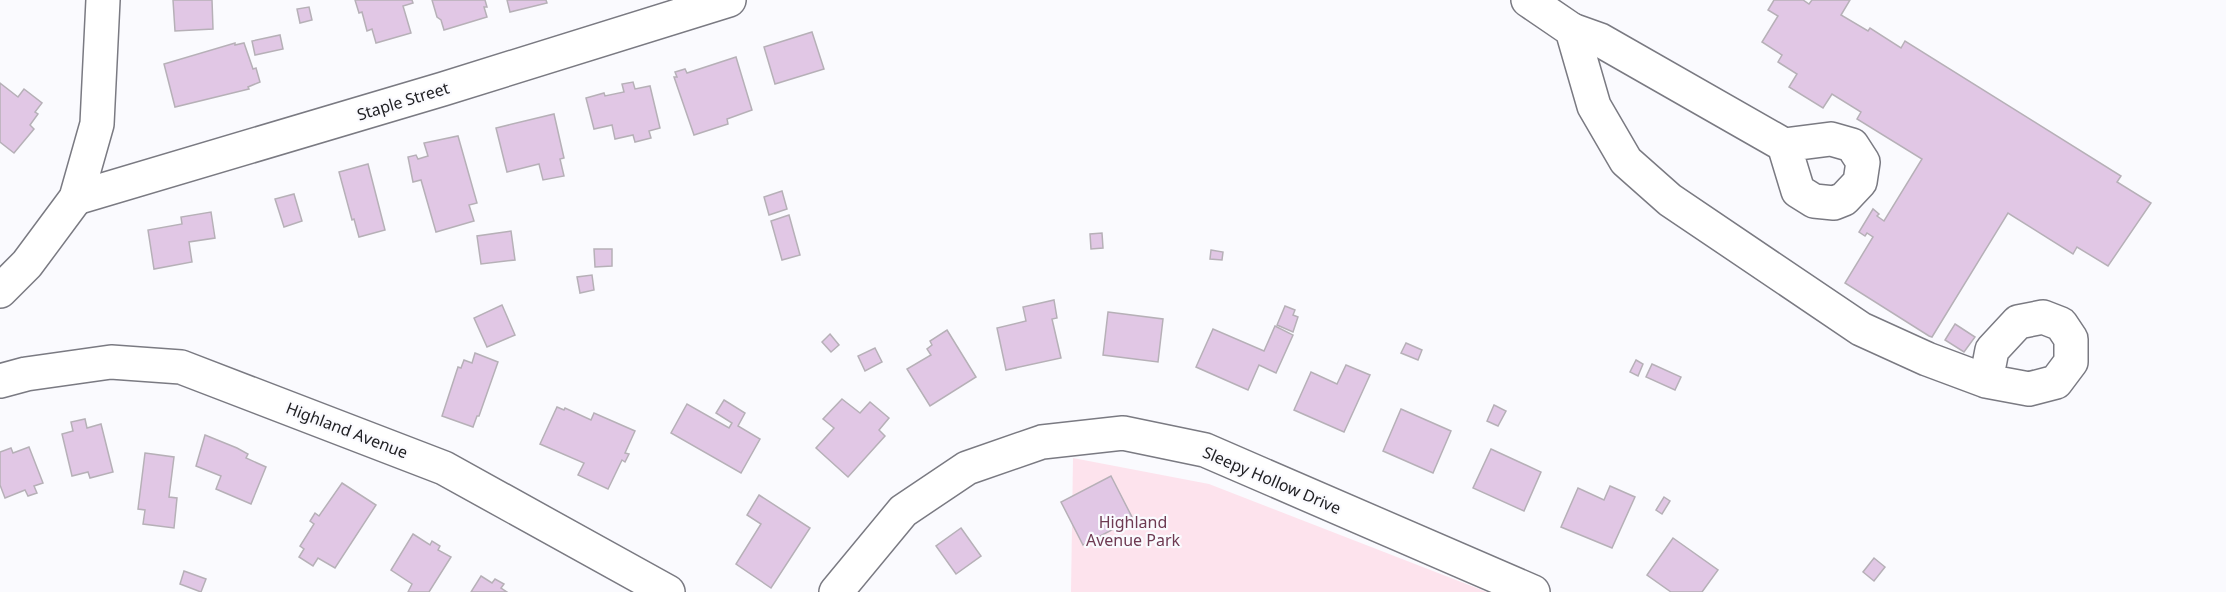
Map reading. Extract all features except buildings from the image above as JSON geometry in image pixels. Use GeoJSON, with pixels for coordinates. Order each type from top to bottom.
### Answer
{"type":"FeatureCollection","features":[{"type":"Feature","properties":{"kind":"street"},"geometry":{"type":"LineString","coordinates":[[0,291],[27,264],[76,198],[97,123],[104,0]]}},
{"type":"Feature","properties":{"kind":"street","name":"Staple Street"},"geometry":{"type":"LineString","coordinates":[[76,198],[443,89],[729,0]]}},
{"type":"Feature","properties":{"kind":"street"},"geometry":{"type":"LineString","coordinates":[[1528,0],[1572,30],[1600,40],[1784,145]]}},
{"type":"Feature","properties":{"kind":"street"},"geometry":{"type":"LineString","coordinates":[[1572,30],[1594,106],[1626,161],[1670,200],[1861,329],[1928,359],[1986,381]]}},
{"type":"Feature","properties":{"kind":"street","name":"Highland Avenue"},"geometry":{"type":"LineString","coordinates":[[0,381],[26,374],[111,362],[181,367],[444,468],[668,592]]}},
{"type":"Feature","properties":{"kind":"street","name":"Sleepy Hollow Drive"},"geometry":{"type":"LineString","coordinates":[[836,592],[903,511],[967,468],[1042,442],[1123,433],[1205,450],[1533,592]]}},
{"type":"Feature","properties":{"kind":"green space","name":"Highland Avenue Park"},"geometry":{"type":"Polygon","coordinates":[[[1073,458],[1209,484],[1487,592],[1071,592],[1073,458]]]}}]}
